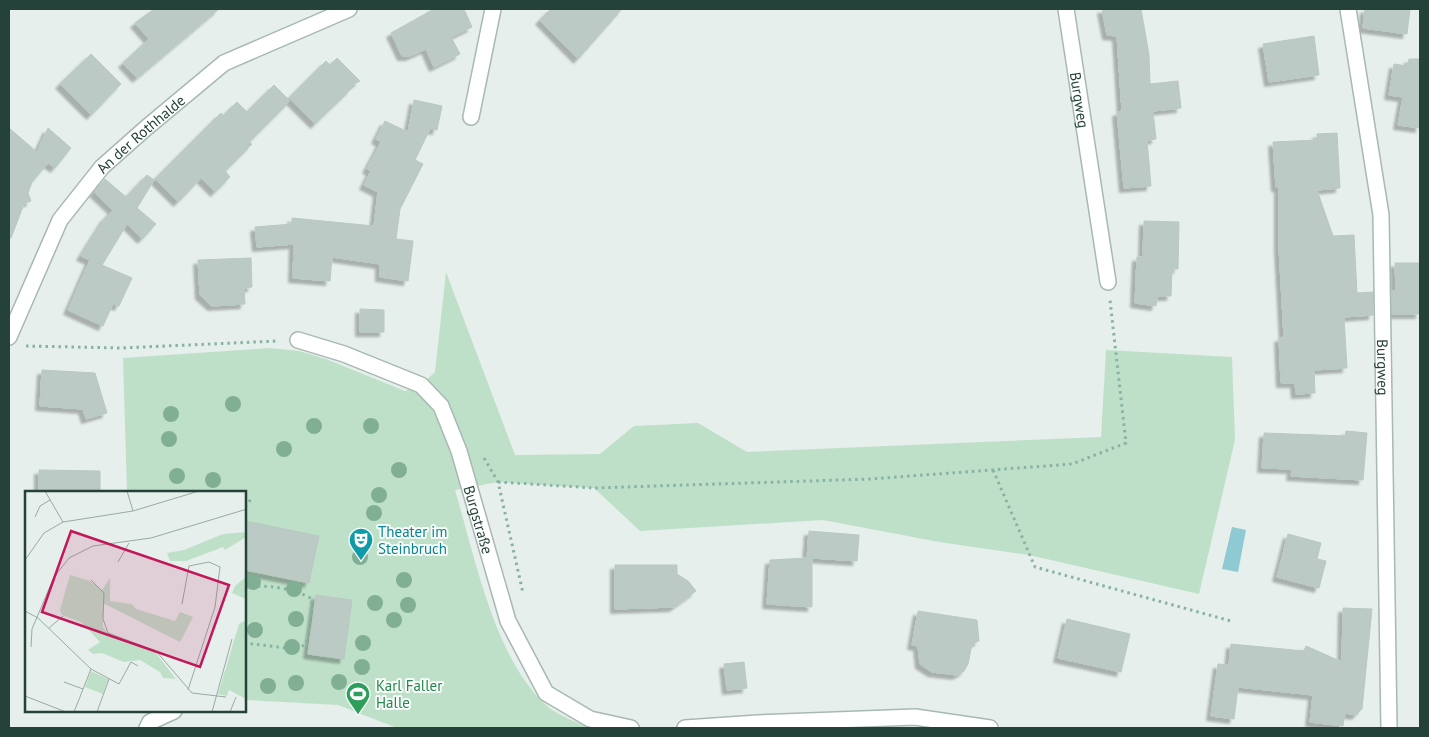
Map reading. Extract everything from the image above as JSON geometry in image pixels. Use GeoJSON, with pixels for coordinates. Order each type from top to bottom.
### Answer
{"type":"FeatureCollection","features":[{"type":"Feature","properties":{"kind":"street","name":"An der Rothhalde"},"geometry":{"type":"LineString","coordinates":[[15,341],[60,220],[102,168],[146,128],[224,63],[349,9]]}},
{"type":"Feature","properties":{"kind":"street"},"geometry":{"type":"LineString","coordinates":[[471,117],[492,9]]}},
{"type":"Feature","properties":{"kind":"street","name":"Burgweg"},"geometry":{"type":"LineString","coordinates":[[1066,9],[1108,282]]}},
{"type":"Feature","properties":{"kind":"street","name":"Burgweg"},"geometry":{"type":"LineString","coordinates":[[1348,9],[1381,216],[1390,728]]}},
{"type":"Feature","properties":{"kind":"street","name":"Burgstraße"},"geometry":{"type":"LineString","coordinates":[[298,340],[344,354],[421,385],[441,406],[459,451],[508,621],[546,693],[590,719],[631,728]]}},
{"type":"Feature","properties":{"kind":"street"},"geometry":{"type":"LineString","coordinates":[[147,728],[150,722],[172,712]]}},
{"type":"Feature","properties":{"kind":"street"},"geometry":{"type":"LineString","coordinates":[[684,728],[788,721],[915,717],[990,728]]}},
{"type":"Feature","properties":{"kind":"path"},"geometry":{"type":"LineString","coordinates":[[498,482],[594,488],[870,479],[1072,464],[1126,443],[1108,282]]}},
{"type":"Feature","properties":{"kind":"path"},"geometry":{"type":"LineString","coordinates":[[15,341],[121,348],[298,340]]}},
{"type":"Feature","properties":{"kind":"path"},"geometry":{"type":"LineString","coordinates":[[993,470],[1035,567],[1231,621]]}},
{"type":"Feature","properties":{"kind":"path"},"geometry":{"type":"LineString","coordinates":[[246,506],[251,499]]}},
{"type":"Feature","properties":{"kind":"path"},"geometry":{"type":"LineString","coordinates":[[246,588],[264,587],[303,593],[312,599],[312,608],[309,632],[305,645],[289,649],[246,643]]}},
{"type":"Feature","properties":{"kind":"green space"},"geometry":{"type":"Polygon","coordinates":[[[446,272],[515,455],[600,454],[634,426],[698,423],[747,452],[1101,437],[1106,350],[1232,357],[1235,440],[1199,594],[1029,555],[939,542],[823,520],[640,531],[594,488],[498,482],[455,490],[488,604],[513,661],[528,685],[549,708],[588,728],[397,728],[338,705],[246,700],[246,491],[127,491],[123,358],[270,348],[299,351],[326,359],[405,391],[421,385],[435,372],[446,272]]]}},
{"type":"Feature","properties":{"kind":"water"},"geometry":{"type":"Polygon","coordinates":[[[1232,527],[1246,530],[1238,572],[1222,569],[1232,527]]]}},
{"type":"Feature","properties":{"kind":"building"},"geometry":{"type":"Polygon","coordinates":[[[154,9],[219,9],[137,78],[123,63],[149,39],[135,23],[154,9]]]}},
{"type":"Feature","properties":{"kind":"building"},"geometry":{"type":"Polygon","coordinates":[[[434,9],[464,9],[472,27],[451,37],[460,54],[434,67],[426,49],[410,56],[402,56],[391,33],[434,9]]]}},
{"type":"Feature","properties":{"kind":"building"},"geometry":{"type":"Polygon","coordinates":[[[551,9],[622,9],[578,59],[540,20],[551,9]]]}},
{"type":"Feature","properties":{"kind":"building"},"geometry":{"type":"Polygon","coordinates":[[[1102,9],[1141,9],[1149,55],[1150,84],[1178,81],[1181,108],[1153,111],[1156,139],[1147,140],[1151,186],[1124,188],[1117,112],[1122,111],[1117,36],[1107,35],[1102,9]]]}},
{"type":"Feature","properties":{"kind":"building"},"geometry":{"type":"Polygon","coordinates":[[[1365,9],[1410,9],[1407,34],[1363,28],[1365,9]]]}},
{"type":"Feature","properties":{"kind":"building"},"geometry":{"type":"Polygon","coordinates":[[[1314,36],[1319,75],[1269,82],[1263,44],[1314,36]]]}},
{"type":"Feature","properties":{"kind":"building"},"geometry":{"type":"Polygon","coordinates":[[[91,54],[121,84],[91,115],[60,84],[91,54]]]}},
{"type":"Feature","properties":{"kind":"building"},"geometry":{"type":"Polygon","coordinates":[[[337,58],[360,81],[348,87],[352,88],[315,124],[289,98],[326,61],[330,65],[337,58]]]}},
{"type":"Feature","properties":{"kind":"building"},"geometry":{"type":"Polygon","coordinates":[[[1409,59],[1420,59],[1420,128],[1398,125],[1403,97],[1389,95],[1394,64],[1407,66],[1409,59]]]}},
{"type":"Feature","properties":{"kind":"building"},"geometry":{"type":"Polygon","coordinates":[[[274,85],[290,101],[249,142],[252,144],[225,171],[230,177],[215,192],[201,178],[178,202],[155,179],[221,113],[223,116],[237,102],[247,112],[274,85]]]}},
{"type":"Feature","properties":{"kind":"building"},"geometry":{"type":"Polygon","coordinates":[[[414,100],[442,106],[437,130],[430,129],[415,160],[423,164],[400,209],[396,239],[413,241],[408,281],[380,277],[380,264],[332,257],[330,281],[293,278],[294,244],[257,247],[255,227],[292,224],[292,218],[374,226],[378,192],[364,185],[371,171],[367,169],[381,142],[376,139],[385,121],[408,132],[414,100]]]}},
{"type":"Feature","properties":{"kind":"building"},"geometry":{"type":"Polygon","coordinates":[[[9,128],[37,152],[48,128],[71,148],[55,168],[48,163],[32,182],[28,193],[31,201],[24,204],[11,238],[9,238],[9,128]]]}},
{"type":"Feature","properties":{"kind":"building"},"geometry":{"type":"Polygon","coordinates":[[[1337,133],[1340,188],[1317,190],[1333,236],[1354,235],[1357,293],[1373,292],[1373,315],[1344,317],[1347,368],[1314,370],[1315,393],[1296,394],[1295,383],[1281,383],[1279,338],[1284,337],[1279,247],[1279,187],[1276,187],[1273,142],[1317,140],[1317,134],[1337,133]]]}},
{"type":"Feature","properties":{"kind":"building"},"geometry":{"type":"Polygon","coordinates":[[[147,175],[154,180],[137,208],[156,224],[142,239],[127,224],[102,265],[95,262],[132,278],[119,306],[113,304],[103,326],[68,310],[90,260],[81,256],[105,218],[113,210],[94,192],[105,179],[126,197],[147,175]]]}},
{"type":"Feature","properties":{"kind":"building"},"geometry":{"type":"Polygon","coordinates":[[[1144,221],[1179,222],[1178,269],[1172,269],[1171,296],[1157,296],[1156,306],[1135,303],[1137,257],[1143,257],[1144,221]]]}},
{"type":"Feature","properties":{"kind":"building"},"geometry":{"type":"Polygon","coordinates":[[[251,258],[252,287],[244,288],[245,304],[212,306],[200,295],[198,260],[251,258]]]}},
{"type":"Feature","properties":{"kind":"building"},"geometry":{"type":"Polygon","coordinates":[[[1395,263],[1420,263],[1420,314],[1392,314],[1392,291],[1396,291],[1395,263]]]}},
{"type":"Feature","properties":{"kind":"building"},"geometry":{"type":"Polygon","coordinates":[[[360,309],[384,310],[384,332],[360,332],[360,309]]]}},
{"type":"Feature","properties":{"kind":"building"},"geometry":{"type":"Polygon","coordinates":[[[42,370],[95,373],[107,413],[86,419],[83,409],[40,406],[42,370]]]}},
{"type":"Feature","properties":{"kind":"building"},"geometry":{"type":"Polygon","coordinates":[[[1346,431],[1367,433],[1363,480],[1291,476],[1292,469],[1262,468],[1264,433],[1345,436],[1346,431]]]}},
{"type":"Feature","properties":{"kind":"building"},"geometry":{"type":"Polygon","coordinates":[[[39,470],[100,471],[100,491],[39,491],[39,470]]]}},
{"type":"Feature","properties":{"kind":"building"},"geometry":{"type":"Polygon","coordinates":[[[246,521],[319,536],[309,583],[246,570],[246,521]]]}},
{"type":"Feature","properties":{"kind":"building"},"geometry":{"type":"Polygon","coordinates":[[[809,531],[859,535],[857,561],[812,558],[812,607],[767,604],[770,560],[807,558],[809,531]]]}},
{"type":"Feature","properties":{"kind":"building"},"geometry":{"type":"Polygon","coordinates":[[[1288,534],[1321,543],[1317,559],[1326,561],[1319,588],[1277,577],[1288,534]]]}},
{"type":"Feature","properties":{"kind":"building"},"geometry":{"type":"Polygon","coordinates":[[[615,565],[677,565],[677,574],[688,581],[696,591],[674,607],[615,609],[615,565]]]}},
{"type":"Feature","properties":{"kind":"building"},"geometry":{"type":"Polygon","coordinates":[[[316,595],[352,600],[344,659],[308,654],[316,595]]]}},
{"type":"Feature","properties":{"kind":"building"},"geometry":{"type":"Polygon","coordinates":[[[1343,608],[1372,609],[1362,709],[1356,715],[1345,713],[1343,726],[1310,722],[1313,695],[1238,687],[1234,719],[1211,716],[1218,664],[1229,665],[1231,644],[1304,651],[1306,646],[1342,662],[1343,608]]]}},
{"type":"Feature","properties":{"kind":"building"},"geometry":{"type":"Polygon","coordinates":[[[918,611],[977,620],[979,641],[972,644],[968,664],[964,671],[957,675],[932,672],[920,664],[918,646],[912,645],[918,611]]]}},
{"type":"Feature","properties":{"kind":"building"},"geometry":{"type":"Polygon","coordinates":[[[1067,619],[1130,634],[1121,672],[1058,658],[1067,619]]]}},
{"type":"Feature","properties":{"kind":"building"},"geometry":{"type":"Polygon","coordinates":[[[744,662],[747,688],[727,690],[724,664],[744,662]]]}},
{"type":"Feature","properties":{"kind":"place","name":"Theater im Steinbruch"},"geometry":{"type":"Point","coordinates":[361,561]}},
{"type":"Feature","properties":{"kind":"place","name":"Karl Faller Halle"},"geometry":{"type":"Point","coordinates":[358,715]}}]}
